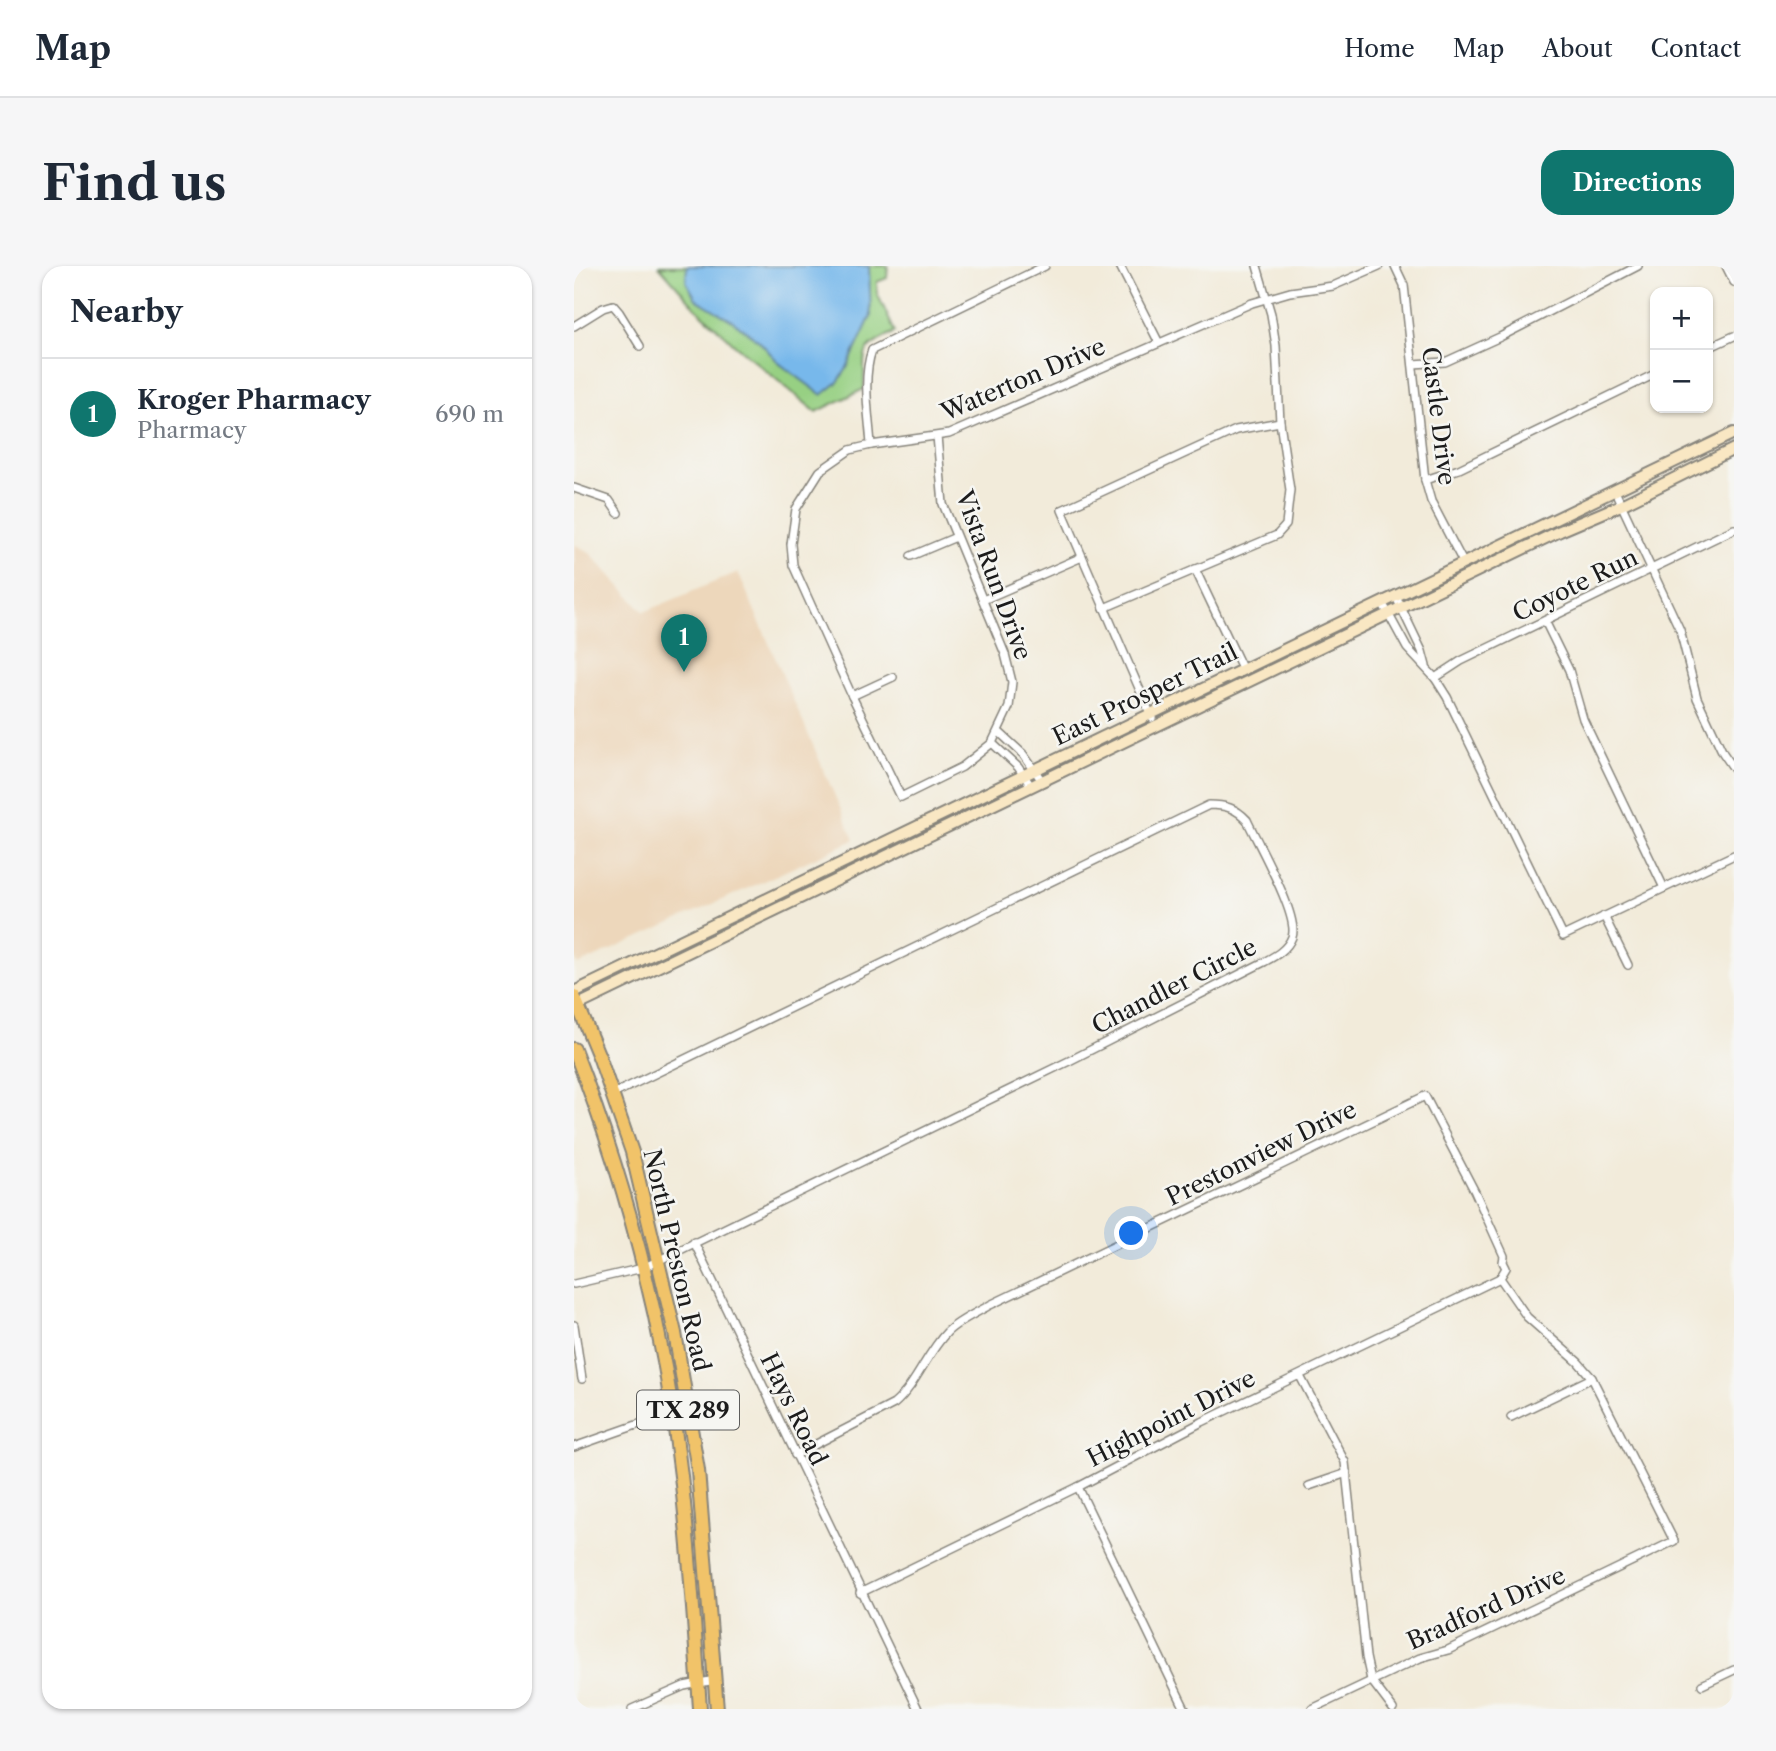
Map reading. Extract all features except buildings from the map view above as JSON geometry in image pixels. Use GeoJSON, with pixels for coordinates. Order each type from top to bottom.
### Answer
{"type":"FeatureCollection","features":[{"type":"Feature","properties":{"kind":"main road","name":"East Prosper Trail"},"geometry":{"type":"LineString","coordinates":[[575,1000],[745,909],[1029,773],[1153,719],[1386,609],[1396,597],[1734,433]]}},
{"type":"Feature","properties":{"kind":"main road","name":"East Prosper Trail"},"geometry":{"type":"LineString","coordinates":[[575,1000],[751,922],[1031,786],[1243,670],[1386,609],[1402,609],[1734,449]]}},
{"type":"Feature","properties":{"kind":"main road"},"geometry":{"type":"LineString","coordinates":[[745,909],[751,922]]}},
{"type":"Feature","properties":{"kind":"main road","name":"North Preston Road"},"geometry":{"type":"LineString","coordinates":[[575,1000],[613,1094],[632,1152],[677,1346],[698,1470],[717,1709]]}},
{"type":"Feature","properties":{"kind":"main road","name":"North Preston Road"},"geometry":{"type":"LineString","coordinates":[[574,1049],[621,1186],[643,1268],[672,1417],[681,1474],[700,1709]]}},
{"type":"Feature","properties":{"kind":"street"},"geometry":{"type":"LineString","coordinates":[[871,445],[868,397],[869,357],[872,349],[1045,266]]}},
{"type":"Feature","properties":{"kind":"street"},"geometry":{"type":"LineString","coordinates":[[1121,266],[1159,342]]}},
{"type":"Feature","properties":{"kind":"street"},"geometry":{"type":"LineString","coordinates":[[1104,608],[1278,534],[1286,525],[1290,490],[1280,422],[1276,346],[1257,266]]}},
{"type":"Feature","properties":{"kind":"street","name":"Waterton Drive"},"geometry":{"type":"LineString","coordinates":[[901,797],[793,565],[791,544],[796,509],[820,471],[850,450],[949,434],[1159,342],[1266,299],[1333,286],[1379,266]]}},
{"type":"Feature","properties":{"kind":"street","name":"Castle Drive"},"geometry":{"type":"LineString","coordinates":[[1395,266],[1404,285],[1425,480],[1431,500],[1464,565]]}},
{"type":"Feature","properties":{"kind":"street"},"geometry":{"type":"LineString","coordinates":[[1616,266],[1620,275]]}},
{"type":"Feature","properties":{"kind":"street"},"geometry":{"type":"LineString","coordinates":[[1413,365],[1445,362],[1500,337],[1638,266]]}},
{"type":"Feature","properties":{"kind":"street"},"geometry":{"type":"LineString","coordinates":[[1726,266],[1734,282]]}},
{"type":"Feature","properties":{"kind":"street"},"geometry":{"type":"LineString","coordinates":[[574,326],[613,305],[640,346]]}},
{"type":"Feature","properties":{"kind":"street"},"geometry":{"type":"LineString","coordinates":[[1713,346],[1734,335]]}},
{"type":"Feature","properties":{"kind":"street"},"geometry":{"type":"LineString","coordinates":[[1425,480],[1459,469],[1650,376]]}},
{"type":"Feature","properties":{"kind":"street"},"geometry":{"type":"LineString","coordinates":[[1153,719],[1062,510],[1236,430],[1280,422]]}},
{"type":"Feature","properties":{"kind":"street","name":"Vista Run Drive"},"geometry":{"type":"LineString","coordinates":[[901,797],[962,767],[992,743],[1009,707],[1012,682],[1005,654],[943,504],[937,436]]}},
{"type":"Feature","properties":{"kind":"street"},"geometry":{"type":"LineString","coordinates":[[574,488],[609,499],[618,513]]}},
{"type":"Feature","properties":{"kind":"street"},"geometry":{"type":"LineString","coordinates":[[1615,491],[1680,630],[1697,698],[1723,753],[1734,769]]}},
{"type":"Feature","properties":{"kind":"street","name":"Coyote Run"},"geometry":{"type":"LineString","coordinates":[[1435,677],[1461,661],[1734,529]]}},
{"type":"Feature","properties":{"kind":"street"},"geometry":{"type":"LineString","coordinates":[[911,556],[956,537]]}},
{"type":"Feature","properties":{"kind":"street"},"geometry":{"type":"LineString","coordinates":[[983,600],[1082,557]]}},
{"type":"Feature","properties":{"kind":"street"},"geometry":{"type":"LineString","coordinates":[[1195,569],[1243,670]]}},
{"type":"Feature","properties":{"kind":"street"},"geometry":{"type":"LineString","coordinates":[[1396,597],[1422,651],[1426,667]]}},
{"type":"Feature","properties":{"kind":"street"},"geometry":{"type":"LineString","coordinates":[[1386,609],[1407,648],[1435,677],[1460,721],[1563,936],[1734,855]]}},
{"type":"Feature","properties":{"kind":"street"},"geometry":{"type":"LineString","coordinates":[[1545,621],[1569,670],[1583,719],[1664,888]]}},
{"type":"Feature","properties":{"kind":"street"},"geometry":{"type":"LineString","coordinates":[[852,696],[893,677]]}},
{"type":"Feature","properties":{"kind":"street"},"geometry":{"type":"LineString","coordinates":[[999,732],[1013,742],[1029,773],[1031,786]]}},
{"type":"Feature","properties":{"kind":"street"},"geometry":{"type":"LineString","coordinates":[[992,743],[1029,773],[1042,780]]}},
{"type":"Feature","properties":{"kind":"street","name":"Chandler Circle"},"geometry":{"type":"LineString","coordinates":[[574,1284],[643,1268],[1069,1061],[1279,954],[1293,936],[1292,916],[1247,820],[1237,810],[1209,805],[613,1094]]}},
{"type":"Feature","properties":{"kind":"street"},"geometry":{"type":"LineString","coordinates":[[1604,916],[1628,965]]}},
{"type":"Feature","properties":{"kind":"street","name":"Prestonview Drive"},"geometry":{"type":"LineString","coordinates":[[795,1455],[894,1404],[906,1394],[930,1354],[949,1330],[990,1305],[1425,1096],[1504,1256],[1506,1268],[1500,1278]]}},
{"type":"Feature","properties":{"kind":"street","name":"Hays Road"},"geometry":{"type":"LineString","coordinates":[[694,1242],[860,1593],[918,1709]]}},
{"type":"Feature","properties":{"kind":"street"},"geometry":{"type":"LineString","coordinates":[[1500,1278],[1527,1317],[1578,1362],[1591,1378],[1511,1417]]}},
{"type":"Feature","properties":{"kind":"street","name":"Highpoint Drive"},"geometry":{"type":"LineString","coordinates":[[860,1593],[1077,1487],[1202,1422],[1500,1278]]}},
{"type":"Feature","properties":{"kind":"street"},"geometry":{"type":"LineString","coordinates":[[574,1325],[582,1379]]}},
{"type":"Feature","properties":{"kind":"street"},"geometry":{"type":"LineString","coordinates":[[1300,1376],[1341,1452],[1348,1473],[1366,1657],[1371,1681],[1393,1709]]}},
{"type":"Feature","properties":{"kind":"street","name":"Bradford Drive"},"geometry":{"type":"LineString","coordinates":[[1312,1709],[1420,1658],[1448,1650],[1674,1541],[1591,1378]]}},
{"type":"Feature","properties":{"kind":"street"},"geometry":{"type":"LineString","coordinates":[[574,1447],[645,1422],[672,1417]]}},
{"type":"Feature","properties":{"kind":"street"},"geometry":{"type":"LineString","coordinates":[[1309,1486],[1348,1473]]}},
{"type":"Feature","properties":{"kind":"street"},"geometry":{"type":"LineString","coordinates":[[1077,1487],[1185,1709]]}},
{"type":"Feature","properties":{"kind":"street"},"geometry":{"type":"LineString","coordinates":[[1702,1685],[1734,1670]]}},
{"type":"Feature","properties":{"kind":"street"},"geometry":{"type":"LineString","coordinates":[[632,1709],[698,1682],[715,1679]]}},
{"type":"Feature","properties":{"kind":"shaded area"},"geometry":{"type":"Polygon","coordinates":[[[574,544],[589,552],[644,612],[738,572],[854,840],[578,965],[574,956],[574,544]]]}},
{"type":"Feature","properties":{"kind":"green space"},"geometry":{"type":"Polygon","coordinates":[[[659,266],[888,266],[887,278],[877,282],[877,293],[895,332],[875,343],[866,353],[864,389],[816,412],[735,345],[696,308],[659,266]]]}},
{"type":"Feature","properties":{"kind":"water"},"geometry":{"type":"Polygon","coordinates":[[[687,266],[869,266],[871,316],[846,370],[838,382],[822,395],[780,364],[759,341],[696,299],[686,281],[687,266]]]}},
{"type":"Feature","properties":{"kind":"place","name":"Kroger Pharmacy"},"geometry":{"type":"Point","coordinates":[684,672]}}]}
